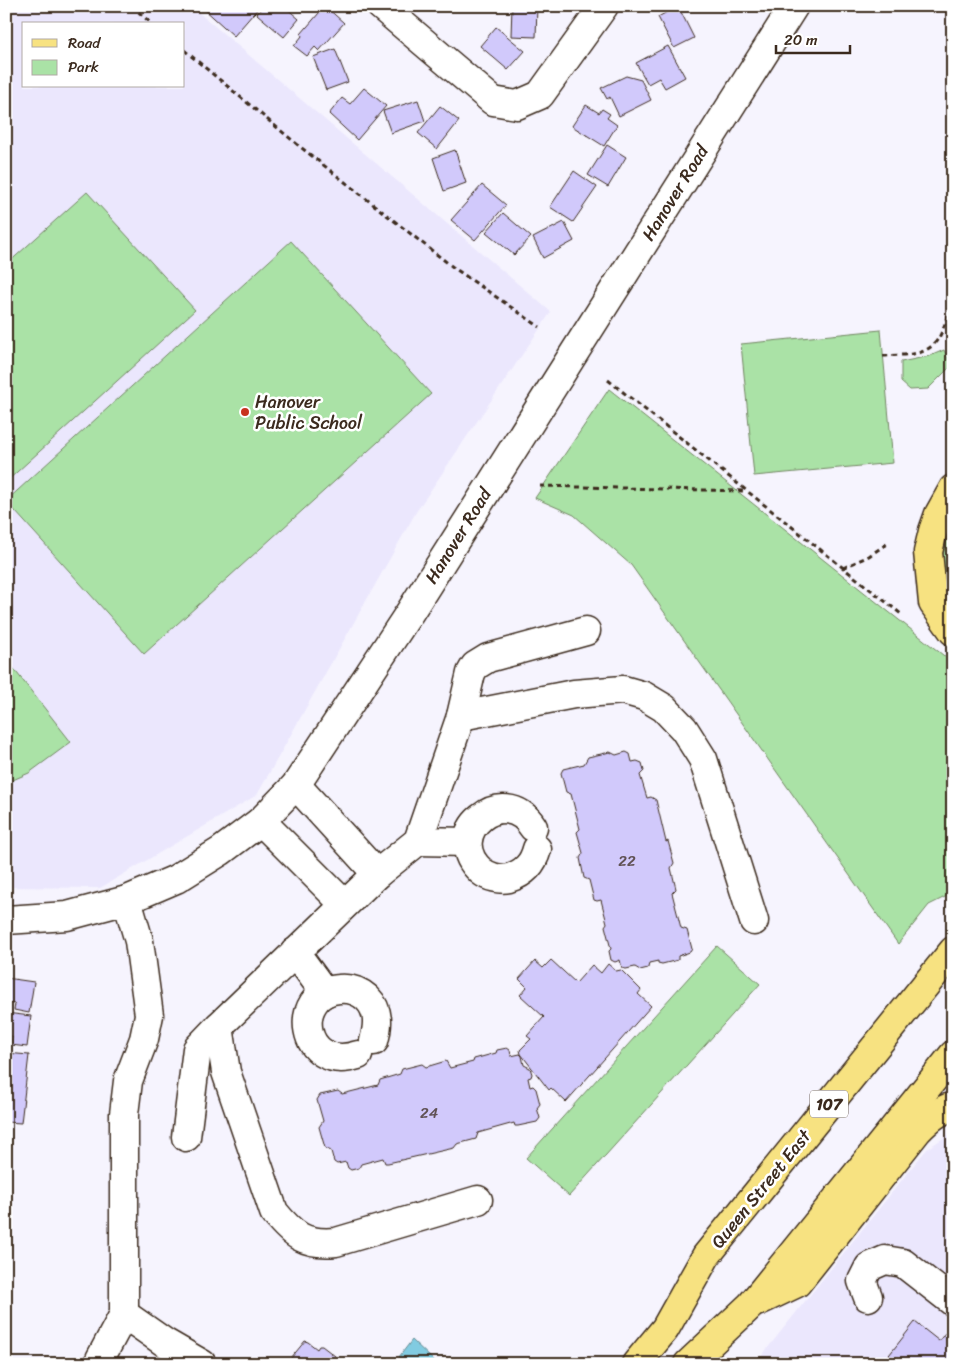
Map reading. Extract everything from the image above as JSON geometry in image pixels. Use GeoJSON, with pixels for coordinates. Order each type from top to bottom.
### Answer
{"type":"FeatureCollection","features":[{"type":"Feature","properties":{"kind":"main road"},"geometry":{"type":"LineString","coordinates":[[953,489],[932,530],[928,552],[933,603],[953,631]]}},
{"type":"Feature","properties":{"kind":"main road","name":"Queen Street East"},"geometry":{"type":"LineString","coordinates":[[636,1364],[665,1329],[706,1256],[953,951]]}},
{"type":"Feature","properties":{"kind":"main road"},"geometry":{"type":"LineString","coordinates":[[688,1364],[751,1305],[953,1055]]}},
{"type":"Feature","properties":{"kind":"main road"},"geometry":{"type":"LineString","coordinates":[[751,1305],[797,1283],[918,1130],[943,1109],[953,1106]]}},
{"type":"Feature","properties":{"kind":"street"},"geometry":{"type":"LineString","coordinates":[[380,6],[494,101],[517,104],[540,96],[604,6]]}},
{"type":"Feature","properties":{"kind":"street","name":"Hanover Road"},"geometry":{"type":"LineString","coordinates":[[6,920],[67,916],[127,900],[176,878],[221,851],[261,821],[296,785],[415,603],[794,6]]}},
{"type":"Feature","properties":{"kind":"street"},"geometry":{"type":"LineString","coordinates":[[186,1137],[197,1049],[344,904],[418,841],[461,716],[471,673],[475,666],[488,658],[586,631]]}},
{"type":"Feature","properties":{"kind":"street"},"geometry":{"type":"LineString","coordinates":[[461,716],[574,694],[623,690],[644,696],[664,708],[684,729],[704,758],[754,921]]}},
{"type":"Feature","properties":{"kind":"street"},"geometry":{"type":"LineString","coordinates":[[296,785],[377,874]]}},
{"type":"Feature","properties":{"kind":"street"},"geometry":{"type":"LineString","coordinates":[[505,809],[516,812],[525,818],[535,838],[534,859],[527,869],[518,875],[494,878],[483,873],[474,865],[469,854],[468,842],[475,822],[494,810],[505,809]]}},
{"type":"Feature","properties":{"kind":"street"},"geometry":{"type":"LineString","coordinates":[[261,821],[344,904]]}},
{"type":"Feature","properties":{"kind":"street"},"geometry":{"type":"LineString","coordinates":[[418,841],[468,842]]}},
{"type":"Feature","properties":{"kind":"street"},"geometry":{"type":"LineString","coordinates":[[100,1364],[100,1359],[124,1314],[124,1114],[128,1081],[144,1039],[149,1015],[139,941],[127,900]]}},
{"type":"Feature","properties":{"kind":"street"},"geometry":{"type":"LineString","coordinates":[[295,952],[324,993]]}},
{"type":"Feature","properties":{"kind":"street"},"geometry":{"type":"LineString","coordinates":[[346,988],[357,992],[367,998],[374,1007],[378,1018],[378,1029],[366,1048],[347,1059],[335,1058],[324,1054],[315,1046],[309,1035],[307,1023],[309,1011],[315,1001],[324,993],[346,988]]}},
{"type":"Feature","properties":{"kind":"street"},"geometry":{"type":"LineString","coordinates":[[219,1026],[226,1072],[274,1212],[287,1228],[305,1240],[320,1243],[336,1242],[478,1200]]}},
{"type":"Feature","properties":{"kind":"street"},"geometry":{"type":"LineString","coordinates":[[868,1298],[862,1281],[869,1267],[885,1260],[903,1263],[953,1302]]}},
{"type":"Feature","properties":{"kind":"street"},"geometry":{"type":"LineString","coordinates":[[124,1314],[162,1353],[202,1364]]}},
{"type":"Feature","properties":{"kind":"path"},"geometry":{"type":"LineString","coordinates":[[132,6],[150,22]]}},
{"type":"Feature","properties":{"kind":"path"},"geometry":{"type":"LineString","coordinates":[[949,6],[953,10]]}},
{"type":"Feature","properties":{"kind":"path"},"geometry":{"type":"LineString","coordinates":[[185,51],[298,145],[454,268],[540,327]]}},
{"type":"Feature","properties":{"kind":"path"},"geometry":{"type":"LineString","coordinates":[[883,356],[911,354],[929,350],[937,342],[953,298]]}},
{"type":"Feature","properties":{"kind":"path"},"geometry":{"type":"LineString","coordinates":[[608,380],[901,614]]}},
{"type":"Feature","properties":{"kind":"path"},"geometry":{"type":"LineString","coordinates":[[540,486],[746,491]]}},
{"type":"Feature","properties":{"kind":"path"},"geometry":{"type":"LineString","coordinates":[[842,568],[869,556],[888,543]]}},
{"type":"Feature","properties":{"kind":"shaded area","name":"Hanover Public School"},"geometry":{"type":"Polygon","coordinates":[[[6,6],[191,6],[551,312],[416,512],[257,795],[100,888],[6,887],[6,6]]]}},
{"type":"Feature","properties":{"kind":"shaded area"},"geometry":{"type":"Polygon","coordinates":[[[953,1132],[953,1364],[755,1364],[928,1148],[953,1132]]]}},
{"type":"Feature","properties":{"kind":"green space"},"geometry":{"type":"Polygon","coordinates":[[[87,192],[195,310],[6,482],[6,265],[87,192]]]}},
{"type":"Feature","properties":{"kind":"green space"},"geometry":{"type":"Polygon","coordinates":[[[291,241],[431,394],[144,654],[6,501],[291,241]]]}},
{"type":"Feature","properties":{"kind":"green space"},"geometry":{"type":"Polygon","coordinates":[[[881,330],[893,463],[754,476],[741,344],[881,330]]]}},
{"type":"Feature","properties":{"kind":"green space"},"geometry":{"type":"Polygon","coordinates":[[[944,350],[949,361],[949,368],[928,389],[910,390],[901,382],[901,362],[930,356],[944,350]]]}},
{"type":"Feature","properties":{"kind":"green space"},"geometry":{"type":"Polygon","coordinates":[[[609,389],[953,663],[953,893],[929,905],[898,944],[631,565],[574,515],[535,498],[609,389]]]}},
{"type":"Feature","properties":{"kind":"green space"},"geometry":{"type":"Polygon","coordinates":[[[953,517],[953,600],[948,593],[942,559],[953,517]]]}},
{"type":"Feature","properties":{"kind":"green space"},"geometry":{"type":"Polygon","coordinates":[[[6,659],[71,742],[29,773],[6,783],[6,659]]]}},
{"type":"Feature","properties":{"kind":"green space"},"geometry":{"type":"Polygon","coordinates":[[[717,946],[760,984],[569,1196],[526,1158],[717,946]]]}},
{"type":"Feature","properties":{"kind":"water"},"geometry":{"type":"Polygon","coordinates":[[[412,1340],[435,1364],[410,1364],[399,1357],[412,1340]]]}},
{"type":"Feature","properties":{"kind":"building"},"geometry":{"type":"Polygon","coordinates":[[[204,6],[260,6],[234,36],[203,8],[204,6]]]}},
{"type":"Feature","properties":{"kind":"building"},"geometry":{"type":"Polygon","coordinates":[[[263,6],[284,6],[299,19],[284,37],[257,14],[263,6]]]}},
{"type":"Feature","properties":{"kind":"building"},"geometry":{"type":"Polygon","coordinates":[[[325,6],[344,23],[319,51],[315,47],[307,56],[294,46],[302,36],[301,34],[325,6]]]}},
{"type":"Feature","properties":{"kind":"building"},"geometry":{"type":"Polygon","coordinates":[[[512,6],[537,6],[536,37],[511,36],[512,6]]]}},
{"type":"Feature","properties":{"kind":"building"},"geometry":{"type":"Polygon","coordinates":[[[678,6],[694,38],[674,48],[658,17],[678,6]]]}},
{"type":"Feature","properties":{"kind":"building"},"geometry":{"type":"Polygon","coordinates":[[[496,27],[525,51],[508,70],[480,46],[496,27]]]}},
{"type":"Feature","properties":{"kind":"building"},"geometry":{"type":"Polygon","coordinates":[[[668,46],[685,77],[665,88],[659,78],[648,84],[636,63],[668,46]]]}},
{"type":"Feature","properties":{"kind":"building"},"geometry":{"type":"Polygon","coordinates":[[[335,49],[348,82],[326,90],[313,57],[335,49]]]}},
{"type":"Feature","properties":{"kind":"building"},"geometry":{"type":"Polygon","coordinates":[[[626,76],[641,80],[651,100],[619,116],[610,97],[607,99],[601,88],[626,76]]]}},
{"type":"Feature","properties":{"kind":"building"},"geometry":{"type":"Polygon","coordinates":[[[364,88],[386,106],[357,140],[329,114],[342,98],[350,104],[364,88]]]}},
{"type":"Feature","properties":{"kind":"building"},"geometry":{"type":"Polygon","coordinates":[[[418,100],[425,121],[391,133],[383,111],[418,100]]]}},
{"type":"Feature","properties":{"kind":"building"},"geometry":{"type":"Polygon","coordinates":[[[586,105],[599,113],[602,109],[610,114],[607,118],[617,125],[604,146],[572,126],[586,105]]]}},
{"type":"Feature","properties":{"kind":"building"},"geometry":{"type":"Polygon","coordinates":[[[440,106],[459,121],[437,149],[418,133],[440,106]]]}},
{"type":"Feature","properties":{"kind":"building"},"geometry":{"type":"Polygon","coordinates":[[[607,145],[626,157],[608,187],[588,175],[607,145]]]}},
{"type":"Feature","properties":{"kind":"building"},"geometry":{"type":"Polygon","coordinates":[[[455,150],[466,183],[444,191],[433,158],[455,150]]]}},
{"type":"Feature","properties":{"kind":"building"},"geometry":{"type":"Polygon","coordinates":[[[574,171],[597,187],[573,222],[550,207],[574,171]]]}},
{"type":"Feature","properties":{"kind":"building"},"geometry":{"type":"Polygon","coordinates":[[[482,185],[506,205],[475,240],[451,220],[482,185]]]}},
{"type":"Feature","properties":{"kind":"building"},"geometry":{"type":"Polygon","coordinates":[[[503,213],[531,237],[514,255],[486,232],[503,213]]]}},
{"type":"Feature","properties":{"kind":"building"},"geometry":{"type":"Polygon","coordinates":[[[564,222],[574,241],[543,258],[533,238],[564,222]]]}},
{"type":"Feature","properties":{"kind":"building"},"geometry":{"type":"Polygon","coordinates":[[[610,752],[616,755],[626,752],[630,754],[632,762],[642,763],[644,771],[640,775],[647,798],[651,797],[656,800],[666,842],[668,841],[674,863],[671,868],[676,889],[672,893],[681,928],[687,930],[692,949],[690,952],[678,956],[678,960],[662,964],[658,963],[658,961],[649,963],[648,968],[640,970],[635,967],[622,968],[620,960],[615,962],[611,960],[609,951],[611,949],[605,926],[607,923],[601,900],[594,900],[589,880],[584,878],[580,858],[583,853],[577,832],[580,829],[571,794],[566,792],[561,773],[563,769],[584,764],[588,757],[610,752]]]}},
{"type":"Feature","properties":{"kind":"building"},"geometry":{"type":"Polygon","coordinates":[[[551,960],[576,983],[592,965],[601,973],[608,964],[616,971],[621,970],[641,990],[638,994],[651,1006],[566,1102],[551,1088],[549,1090],[521,1054],[520,1050],[531,1039],[527,1036],[544,1017],[520,995],[527,987],[519,979],[535,961],[543,968],[551,960]]]}},
{"type":"Feature","properties":{"kind":"building"},"geometry":{"type":"Polygon","coordinates":[[[6,978],[34,982],[29,1013],[14,1010],[15,1004],[6,1003],[6,978]]]}},
{"type":"Feature","properties":{"kind":"building"},"geometry":{"type":"Polygon","coordinates":[[[6,1013],[31,1016],[27,1047],[11,1045],[12,1036],[6,1036],[6,1013]]]}},
{"type":"Feature","properties":{"kind":"building"},"geometry":{"type":"Polygon","coordinates":[[[507,1048],[510,1050],[511,1056],[520,1054],[524,1065],[530,1068],[532,1074],[528,1078],[530,1087],[533,1086],[536,1089],[540,1104],[537,1108],[540,1118],[537,1122],[518,1126],[515,1126],[514,1123],[478,1133],[476,1139],[457,1144],[454,1148],[388,1163],[385,1163],[383,1158],[361,1164],[359,1168],[351,1170],[346,1162],[337,1164],[334,1162],[331,1151],[325,1148],[319,1127],[323,1121],[317,1100],[320,1095],[338,1091],[342,1094],[378,1085],[380,1080],[400,1074],[402,1069],[422,1064],[426,1067],[446,1061],[450,1068],[473,1062],[474,1059],[507,1048]]]}},
{"type":"Feature","properties":{"kind":"building"},"geometry":{"type":"Polygon","coordinates":[[[6,1053],[29,1055],[21,1123],[6,1122],[6,1053]]]}},
{"type":"Feature","properties":{"kind":"building"},"geometry":{"type":"Polygon","coordinates":[[[915,1322],[939,1341],[945,1333],[953,1339],[953,1364],[882,1364],[915,1322]]]}},
{"type":"Feature","properties":{"kind":"building"},"geometry":{"type":"Polygon","coordinates":[[[305,1341],[317,1349],[319,1346],[322,1346],[335,1356],[333,1362],[336,1364],[296,1364],[291,1358],[305,1341]]]}},
{"type":"Feature","properties":{"kind":"place","name":"Hanover Public School"},"geometry":{"type":"Point","coordinates":[245,412]}}]}
